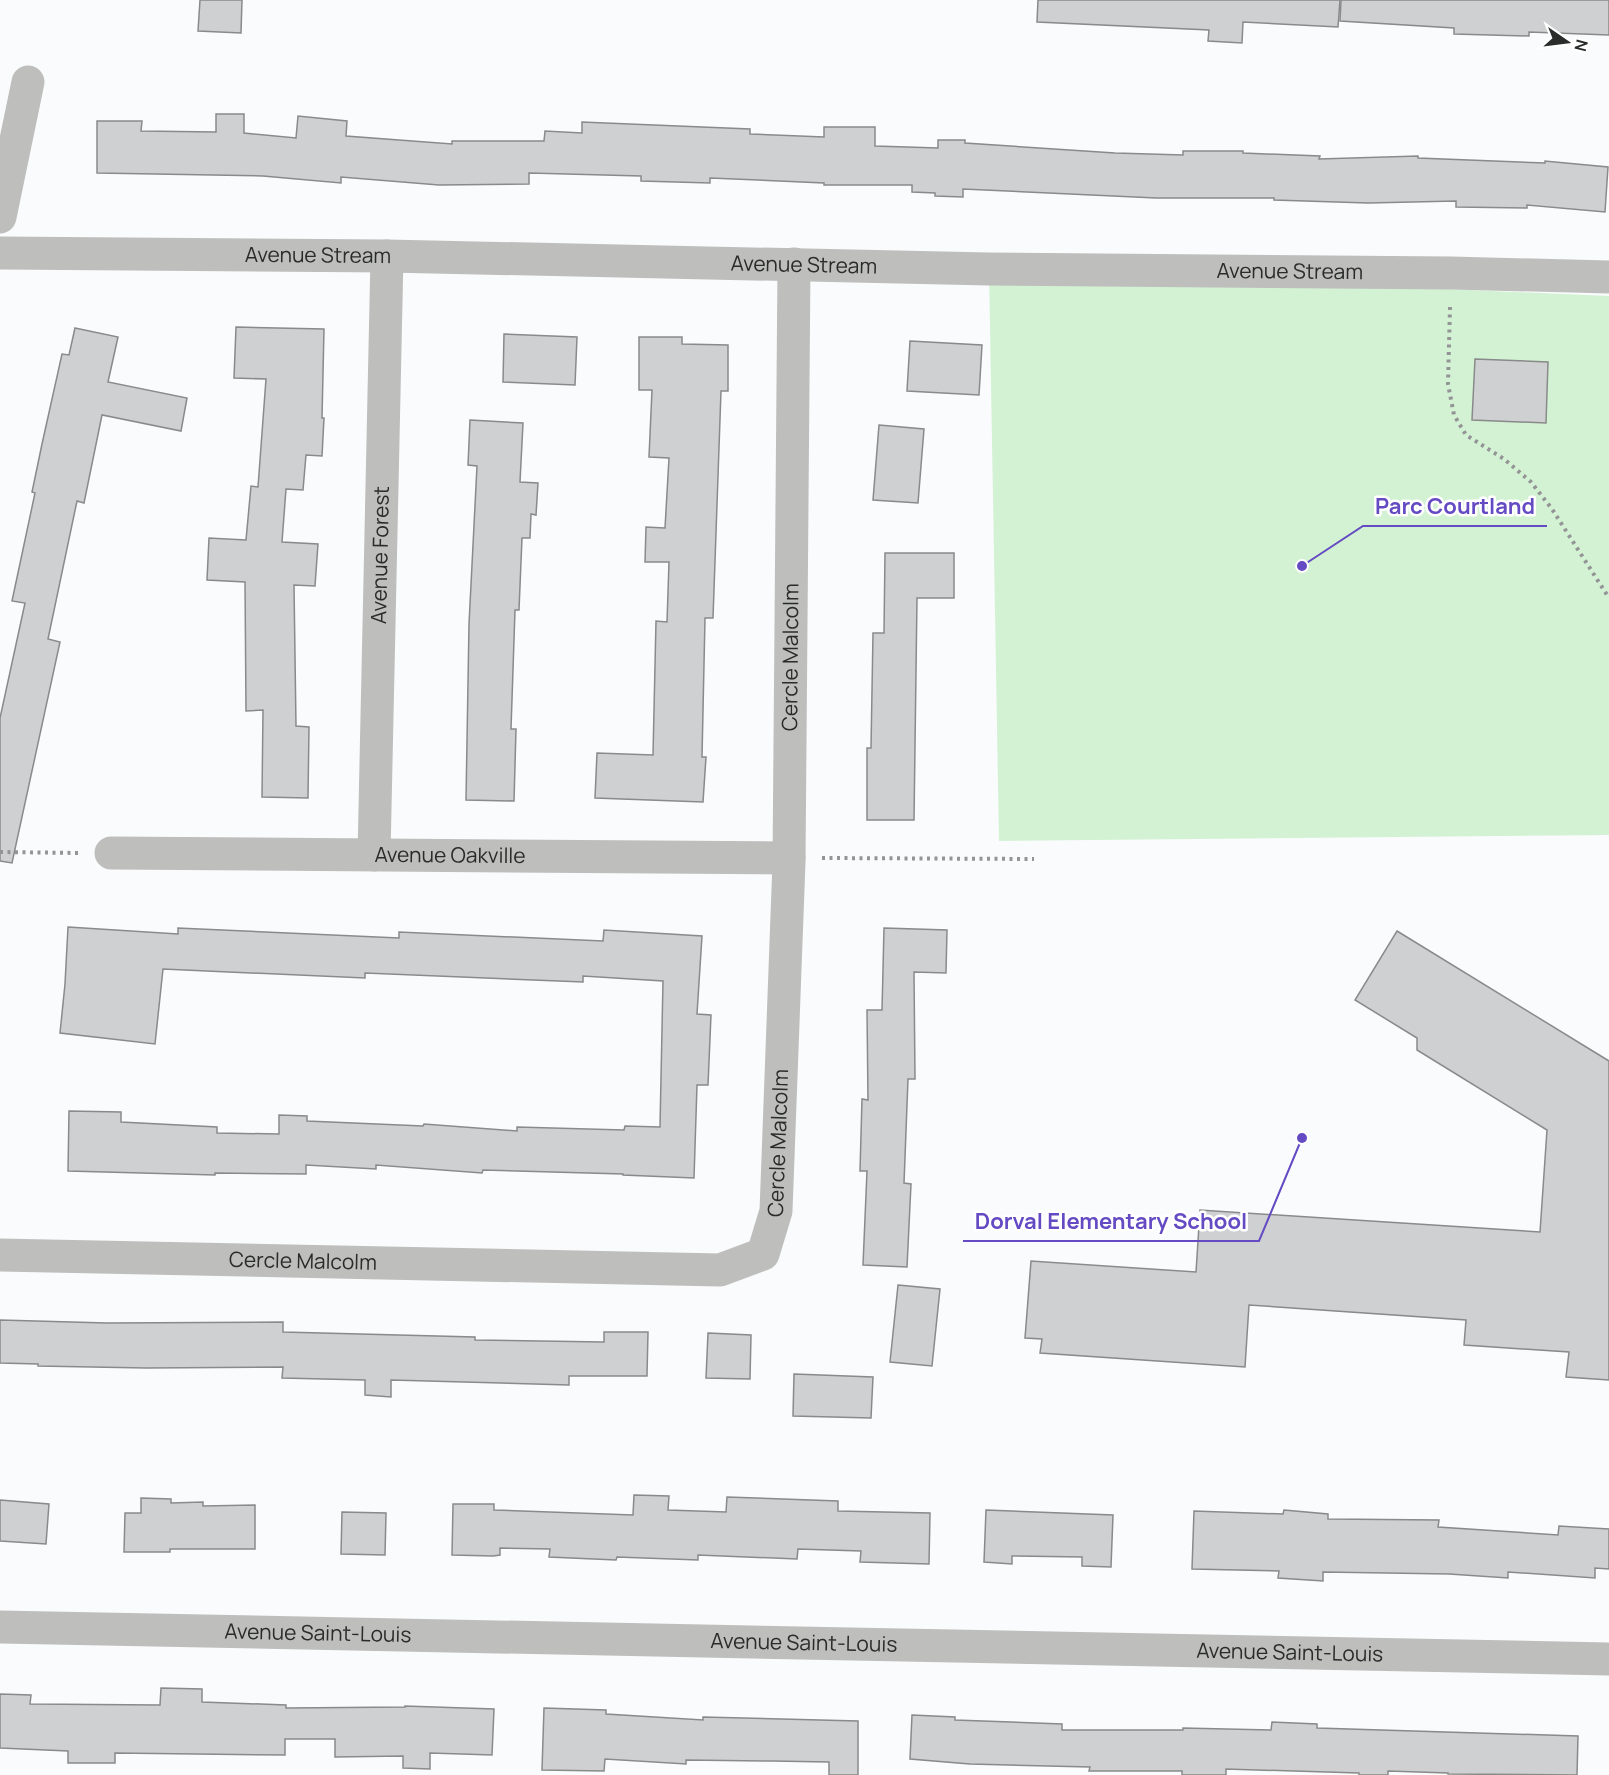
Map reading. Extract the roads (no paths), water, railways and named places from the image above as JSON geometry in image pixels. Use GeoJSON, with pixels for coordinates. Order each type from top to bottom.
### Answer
{"type":"FeatureCollection","features":[{"type":"Feature","properties":{"kind":"street"},"geometry":{"type":"LineString","coordinates":[[0,217],[28,82]]}},
{"type":"Feature","properties":{"kind":"street","name":"Avenue Stream"},"geometry":{"type":"LineString","coordinates":[[0,254],[387,256],[1609,277]]}},
{"type":"Feature","properties":{"kind":"street","name":"Avenue Forest"},"geometry":{"type":"LineString","coordinates":[[375,855],[387,256]]}},
{"type":"Feature","properties":{"kind":"street","name":"Cercle Malcolm"},"geometry":{"type":"LineString","coordinates":[[0,1255],[720,1270],[763,1254],[776,1211],[789,858],[794,264]]}},
{"type":"Feature","properties":{"kind":"street","name":"Avenue Oakville"},"geometry":{"type":"LineString","coordinates":[[111,853],[789,858]]}},
{"type":"Feature","properties":{"kind":"street","name":"Avenue Saint-Louis"},"geometry":{"type":"LineString","coordinates":[[0,1627],[1609,1659]]}},
{"type":"Feature","properties":{"kind":"place","name":"Parc Courtland"},"geometry":{"type":"Point","coordinates":[1302,566]}},
{"type":"Feature","properties":{"kind":"place","name":"Dorval Elementary School"},"geometry":{"type":"Point","coordinates":[1302,1138]}}]}
